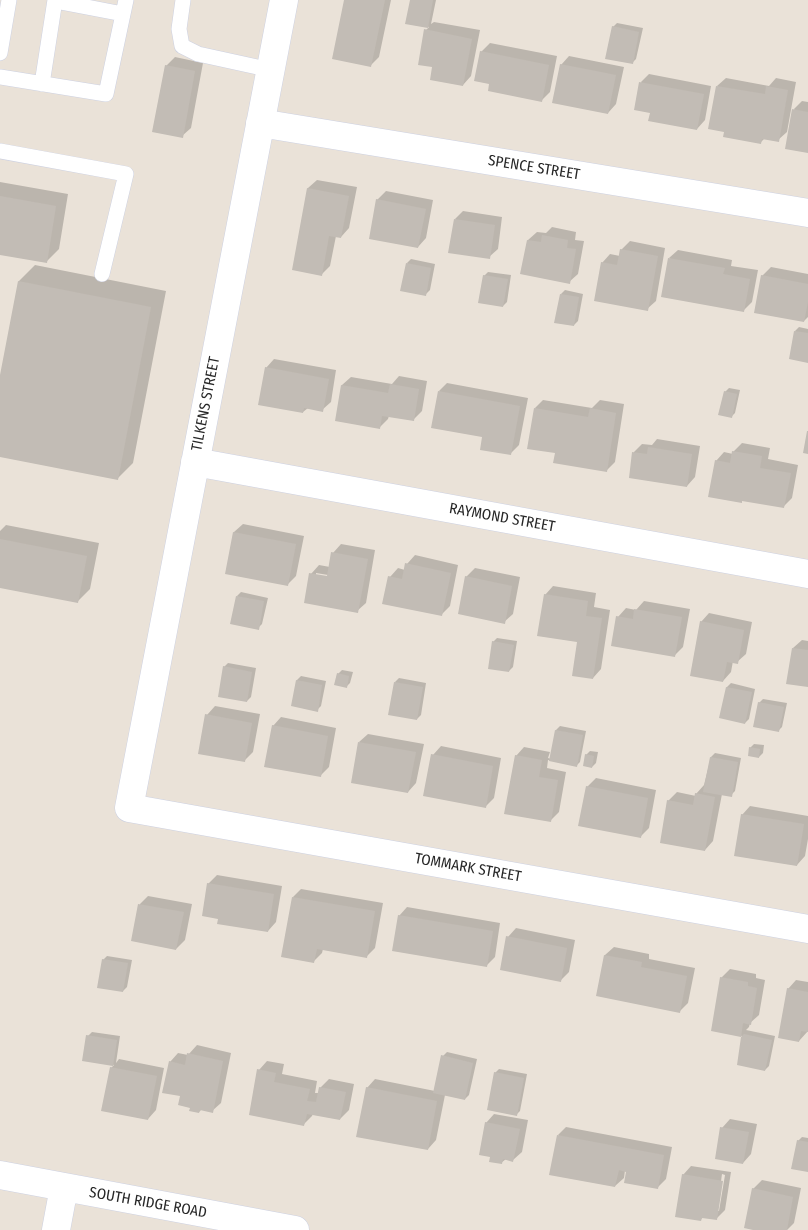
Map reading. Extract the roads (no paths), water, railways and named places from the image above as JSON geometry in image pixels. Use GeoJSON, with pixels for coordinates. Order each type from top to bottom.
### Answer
{"type":"FeatureCollection","features":[{"type":"Feature","properties":{"kind":"street","name":"TILKENS STREET"},"geometry":{"type":"LineString","coordinates":[[129,808],[284,0]]}},
{"type":"Feature","properties":{"kind":"street","name":"SPENCE STREET"},"geometry":{"type":"LineString","coordinates":[[260,123],[808,213]]}},
{"type":"Feature","properties":{"kind":"street","name":"RAYMOND STREET"},"geometry":{"type":"LineString","coordinates":[[195,462],[808,574]]}},
{"type":"Feature","properties":{"kind":"street","name":"TOMMARK STREET"},"geometry":{"type":"LineString","coordinates":[[129,808],[808,929]]}},
{"type":"Feature","properties":{"kind":"street","name":"SOUTH RIDGE ROAD"},"geometry":{"type":"LineString","coordinates":[[0,1175],[296,1230]]}},
{"type":"Feature","properties":{"kind":"street"},"geometry":{"type":"LineString","coordinates":[[56,1230],[64,1187]]}},
{"type":"Feature","properties":{"kind":"lane"},"geometry":{"type":"LineString","coordinates":[[0,53],[9,0]]}},
{"type":"Feature","properties":{"kind":"lane"},"geometry":{"type":"LineString","coordinates":[[183,0],[179,29],[182,46],[198,54],[270,70]]}},
{"type":"Feature","properties":{"kind":"lane"},"geometry":{"type":"LineString","coordinates":[[0,77],[42,84],[106,94],[125,7],[55,1],[42,84]]}},
{"type":"Feature","properties":{"kind":"lane"},"geometry":{"type":"LineString","coordinates":[[0,151],[126,174],[102,274]]}}]}
